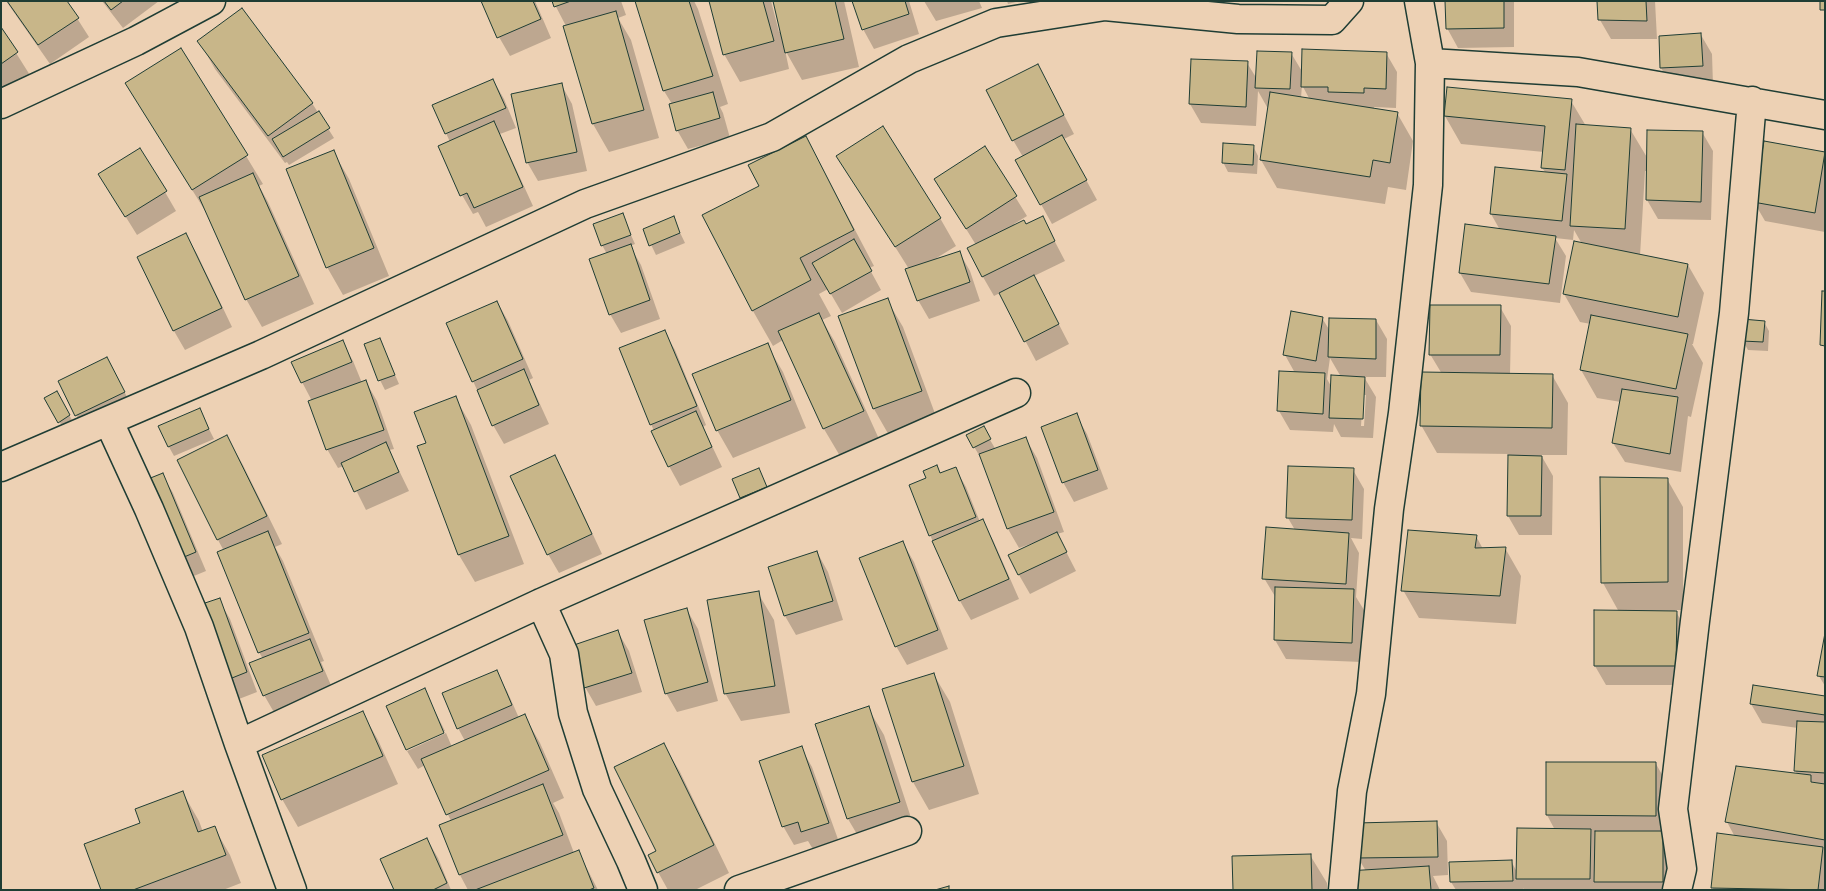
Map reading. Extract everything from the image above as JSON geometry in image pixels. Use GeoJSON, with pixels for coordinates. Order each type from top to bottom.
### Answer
{"type":"FeatureCollection","features":[{"type":"Feature","properties":{"kind":"street"},"geometry":{"type":"LineString","coordinates":[[1,104],[136,40],[211,1]]}},
{"type":"Feature","properties":{"kind":"street"},"geometry":{"type":"LineString","coordinates":[[1,467],[262,355],[585,204],[772,137],[994,12],[1105,6],[1238,19],[1332,20],[1350,1]]}},
{"type":"Feature","properties":{"kind":"street"},"geometry":{"type":"LineString","coordinates":[[1343,890],[1352,791],[1371,694],[1389,509],[1403,413],[1428,185],[1430,62],[1419,1]]}},
{"type":"Feature","properties":{"kind":"street"},"geometry":{"type":"LineString","coordinates":[[1430,62],[1578,72],[1825,114]]}},
{"type":"Feature","properties":{"kind":"street"},"geometry":{"type":"LineString","coordinates":[[1677,890],[1682,869],[1673,809],[1734,313],[1752,101]]}},
{"type":"Feature","properties":{"kind":"street"},"geometry":{"type":"LineString","coordinates":[[239,744],[541,603],[1016,393]]}},
{"type":"Feature","properties":{"kind":"street"},"geometry":{"type":"LineString","coordinates":[[109,422],[149,508],[199,627],[292,890]]}},
{"type":"Feature","properties":{"kind":"street"},"geometry":{"type":"LineString","coordinates":[[541,603],[564,654],[573,714],[597,790],[631,860],[643,890]]}},
{"type":"Feature","properties":{"kind":"street"},"geometry":{"type":"LineString","coordinates":[[739,890],[907,831]]}},
{"type":"Feature","properties":{"kind":"building"},"geometry":{"type":"Polygon","coordinates":[[[7,1],[67,1],[79,18],[38,45],[7,1]]]}},
{"type":"Feature","properties":{"kind":"building"},"geometry":{"type":"Polygon","coordinates":[[[104,1],[123,1],[111,10],[104,1]]]}},
{"type":"Feature","properties":{"kind":"building"},"geometry":{"type":"Polygon","coordinates":[[[481,1],[533,1],[541,19],[497,38],[481,1]]]}},
{"type":"Feature","properties":{"kind":"building"},"geometry":{"type":"Polygon","coordinates":[[[552,1],[571,1],[554,7],[552,1]]]}},
{"type":"Feature","properties":{"kind":"building"},"geometry":{"type":"Polygon","coordinates":[[[635,1],[689,1],[713,76],[663,91],[635,1]]]}},
{"type":"Feature","properties":{"kind":"building"},"geometry":{"type":"Polygon","coordinates":[[[709,1],[763,1],[774,41],[723,55],[709,1]]]}},
{"type":"Feature","properties":{"kind":"building"},"geometry":{"type":"Polygon","coordinates":[[[773,1],[835,1],[844,39],[785,53],[773,1]]]}},
{"type":"Feature","properties":{"kind":"building"},"geometry":{"type":"Polygon","coordinates":[[[852,1],[905,1],[909,14],[862,30],[852,1]]]}},
{"type":"Feature","properties":{"kind":"building"},"geometry":{"type":"Polygon","coordinates":[[[1445,1],[1504,1],[1504,28],[1446,29],[1445,1]]]}},
{"type":"Feature","properties":{"kind":"building"},"geometry":{"type":"Polygon","coordinates":[[[1597,1],[1646,1],[1647,21],[1598,20],[1597,1]]]}},
{"type":"Feature","properties":{"kind":"building"},"geometry":{"type":"Polygon","coordinates":[[[1820,1],[1825,1],[1825,10],[1820,10],[1820,1]]]}},
{"type":"Feature","properties":{"kind":"building"},"geometry":{"type":"Polygon","coordinates":[[[242,8],[313,103],[268,136],[197,41],[242,8]]]}},
{"type":"Feature","properties":{"kind":"building"},"geometry":{"type":"Polygon","coordinates":[[[616,11],[644,110],[592,124],[563,26],[616,11]]]}},
{"type":"Feature","properties":{"kind":"building"},"geometry":{"type":"Polygon","coordinates":[[[1,27],[18,52],[1,64],[1,27]]]}},
{"type":"Feature","properties":{"kind":"building"},"geometry":{"type":"Polygon","coordinates":[[[1701,33],[1703,66],[1660,68],[1659,36],[1701,33]]]}},
{"type":"Feature","properties":{"kind":"building"},"geometry":{"type":"Polygon","coordinates":[[[181,48],[248,155],[192,190],[125,83],[181,48]]]}},
{"type":"Feature","properties":{"kind":"building"},"geometry":{"type":"Polygon","coordinates":[[[1302,49],[1387,52],[1386,89],[1364,88],[1364,93],[1328,92],[1328,87],[1301,87],[1302,49]]]}},
{"type":"Feature","properties":{"kind":"building"},"geometry":{"type":"Polygon","coordinates":[[[1257,51],[1292,52],[1290,89],[1255,88],[1257,51]]]}},
{"type":"Feature","properties":{"kind":"building"},"geometry":{"type":"Polygon","coordinates":[[[1191,59],[1248,61],[1246,107],[1189,104],[1191,59]]]}},
{"type":"Feature","properties":{"kind":"building"},"geometry":{"type":"Polygon","coordinates":[[[1038,64],[1064,115],[1012,141],[986,90],[1038,64]]]}},
{"type":"Feature","properties":{"kind":"building"},"geometry":{"type":"Polygon","coordinates":[[[493,79],[506,108],[445,134],[432,105],[493,79]]]}},
{"type":"Feature","properties":{"kind":"building"},"geometry":{"type":"Polygon","coordinates":[[[562,83],[577,152],[526,163],[511,94],[562,83]]]}},
{"type":"Feature","properties":{"kind":"building"},"geometry":{"type":"Polygon","coordinates":[[[1447,87],[1572,99],[1565,170],[1541,168],[1545,126],[1444,116],[1447,87]]]}},
{"type":"Feature","properties":{"kind":"building"},"geometry":{"type":"Polygon","coordinates":[[[713,92],[720,118],[676,131],[669,104],[713,92]]]}},
{"type":"Feature","properties":{"kind":"building"},"geometry":{"type":"Polygon","coordinates":[[[1270,92],[1398,112],[1390,163],[1373,160],[1370,177],[1260,160],[1270,92]]]}},
{"type":"Feature","properties":{"kind":"building"},"geometry":{"type":"Polygon","coordinates":[[[319,111],[330,128],[283,157],[272,139],[319,111]]]}},
{"type":"Feature","properties":{"kind":"building"},"geometry":{"type":"Polygon","coordinates":[[[494,121],[523,187],[474,208],[467,193],[460,196],[438,146],[494,121]]]}},
{"type":"Feature","properties":{"kind":"building"},"geometry":{"type":"Polygon","coordinates":[[[1576,124],[1631,128],[1625,229],[1570,226],[1576,124]]]}},
{"type":"Feature","properties":{"kind":"building"},"geometry":{"type":"Polygon","coordinates":[[[883,126],[941,218],[895,247],[836,156],[883,126]]]}},
{"type":"Feature","properties":{"kind":"building"},"geometry":{"type":"Polygon","coordinates":[[[1647,130],[1703,131],[1701,202],[1646,200],[1647,130]]]}},
{"type":"Feature","properties":{"kind":"building"},"geometry":{"type":"Polygon","coordinates":[[[1062,135],[1087,180],[1040,205],[1015,160],[1062,135]]]}},
{"type":"Feature","properties":{"kind":"building"},"geometry":{"type":"Polygon","coordinates":[[[806,136],[854,230],[800,258],[811,280],[752,311],[702,215],[759,186],[748,165],[806,136]]]}},
{"type":"Feature","properties":{"kind":"building"},"geometry":{"type":"Polygon","coordinates":[[[1764,141],[1825,152],[1815,213],[1753,202],[1764,141]]]}},
{"type":"Feature","properties":{"kind":"building"},"geometry":{"type":"Polygon","coordinates":[[[1223,143],[1254,145],[1253,165],[1222,163],[1223,143]]]}},
{"type":"Feature","properties":{"kind":"building"},"geometry":{"type":"Polygon","coordinates":[[[985,146],[1017,196],[966,229],[934,179],[985,146]]]}},
{"type":"Feature","properties":{"kind":"building"},"geometry":{"type":"Polygon","coordinates":[[[140,148],[167,191],[125,217],[98,174],[140,148]]]}},
{"type":"Feature","properties":{"kind":"building"},"geometry":{"type":"Polygon","coordinates":[[[334,150],[374,248],[326,268],[286,169],[334,150]]]}},
{"type":"Feature","properties":{"kind":"building"},"geometry":{"type":"Polygon","coordinates":[[[1495,167],[1567,174],[1562,221],[1490,214],[1495,167]]]}},
{"type":"Feature","properties":{"kind":"building"},"geometry":{"type":"Polygon","coordinates":[[[253,173],[299,276],[245,300],[199,197],[253,173]]]}},
{"type":"Feature","properties":{"kind":"building"},"geometry":{"type":"Polygon","coordinates":[[[623,213],[631,235],[601,246],[593,224],[623,213]]]}},
{"type":"Feature","properties":{"kind":"building"},"geometry":{"type":"Polygon","coordinates":[[[674,216],[680,233],[649,246],[643,229],[674,216]]]}},
{"type":"Feature","properties":{"kind":"building"},"geometry":{"type":"Polygon","coordinates":[[[1043,216],[1055,241],[982,277],[967,248],[1024,220],[1026,224],[1043,216]]]}},
{"type":"Feature","properties":{"kind":"building"},"geometry":{"type":"Polygon","coordinates":[[[1465,224],[1556,236],[1549,284],[1459,273],[1465,224]]]}},
{"type":"Feature","properties":{"kind":"building"},"geometry":{"type":"Polygon","coordinates":[[[186,233],[222,308],[173,331],[137,257],[186,233]]]}},
{"type":"Feature","properties":{"kind":"building"},"geometry":{"type":"Polygon","coordinates":[[[854,239],[872,271],[830,294],[812,263],[854,239]]]}},
{"type":"Feature","properties":{"kind":"building"},"geometry":{"type":"Polygon","coordinates":[[[1574,241],[1688,264],[1678,317],[1563,294],[1574,241]]]}},
{"type":"Feature","properties":{"kind":"building"},"geometry":{"type":"Polygon","coordinates":[[[631,244],[650,300],[609,315],[589,259],[631,244]]]}},
{"type":"Feature","properties":{"kind":"building"},"geometry":{"type":"Polygon","coordinates":[[[960,251],[970,282],[917,301],[905,269],[960,251]]]}},
{"type":"Feature","properties":{"kind":"building"},"geometry":{"type":"Polygon","coordinates":[[[1034,275],[1059,324],[1024,342],[999,293],[1034,275]]]}},
{"type":"Feature","properties":{"kind":"building"},"geometry":{"type":"Polygon","coordinates":[[[1822,291],[1825,291],[1825,346],[1820,345],[1822,291]]]}},
{"type":"Feature","properties":{"kind":"building"},"geometry":{"type":"Polygon","coordinates":[[[888,298],[922,391],[873,409],[838,316],[888,298]]]}},
{"type":"Feature","properties":{"kind":"building"},"geometry":{"type":"Polygon","coordinates":[[[497,301],[523,359],[472,382],[446,323],[497,301]]]}},
{"type":"Feature","properties":{"kind":"building"},"geometry":{"type":"Polygon","coordinates":[[[1430,305],[1501,305],[1500,355],[1429,355],[1430,305]]]}},
{"type":"Feature","properties":{"kind":"building"},"geometry":{"type":"Polygon","coordinates":[[[1291,311],[1323,317],[1316,361],[1283,355],[1291,311]]]}},
{"type":"Feature","properties":{"kind":"building"},"geometry":{"type":"Polygon","coordinates":[[[819,313],[864,411],[823,429],[778,331],[819,313]]]}},
{"type":"Feature","properties":{"kind":"building"},"geometry":{"type":"Polygon","coordinates":[[[1591,315],[1688,334],[1676,389],[1580,370],[1591,315]]]}},
{"type":"Feature","properties":{"kind":"building"},"geometry":{"type":"Polygon","coordinates":[[[1329,318],[1376,319],[1376,359],[1328,357],[1329,318]]]}},
{"type":"Feature","properties":{"kind":"building"},"geometry":{"type":"Polygon","coordinates":[[[1742,319],[1765,321],[1763,342],[1742,341],[1742,319]]]}},
{"type":"Feature","properties":{"kind":"building"},"geometry":{"type":"Polygon","coordinates":[[[665,330],[697,406],[650,425],[619,348],[665,330]]]}},
{"type":"Feature","properties":{"kind":"building"},"geometry":{"type":"Polygon","coordinates":[[[380,338],[395,375],[378,381],[364,344],[380,338]]]}},
{"type":"Feature","properties":{"kind":"building"},"geometry":{"type":"Polygon","coordinates":[[[343,340],[352,362],[301,383],[291,362],[343,340]]]}},
{"type":"Feature","properties":{"kind":"building"},"geometry":{"type":"Polygon","coordinates":[[[768,343],[791,400],[716,431],[692,374],[768,343]]]}},
{"type":"Feature","properties":{"kind":"building"},"geometry":{"type":"Polygon","coordinates":[[[107,357],[125,392],[75,416],[58,381],[107,357]]]}},
{"type":"Feature","properties":{"kind":"building"},"geometry":{"type":"Polygon","coordinates":[[[524,369],[539,405],[492,426],[477,390],[524,369]]]}},
{"type":"Feature","properties":{"kind":"building"},"geometry":{"type":"Polygon","coordinates":[[[1279,371],[1325,373],[1323,414],[1277,411],[1279,371]]]}},
{"type":"Feature","properties":{"kind":"building"},"geometry":{"type":"Polygon","coordinates":[[[1421,372],[1553,374],[1552,428],[1420,426],[1421,372]]]}},
{"type":"Feature","properties":{"kind":"building"},"geometry":{"type":"Polygon","coordinates":[[[1331,375],[1365,377],[1363,419],[1329,418],[1331,375]]]}},
{"type":"Feature","properties":{"kind":"building"},"geometry":{"type":"Polygon","coordinates":[[[366,380],[384,430],[326,450],[308,401],[366,380]]]}},
{"type":"Feature","properties":{"kind":"building"},"geometry":{"type":"Polygon","coordinates":[[[1622,389],[1678,397],[1670,454],[1612,443],[1622,389]]]}},
{"type":"Feature","properties":{"kind":"building"},"geometry":{"type":"Polygon","coordinates":[[[57,391],[70,415],[58,423],[44,398],[57,391]]]}},
{"type":"Feature","properties":{"kind":"building"},"geometry":{"type":"Polygon","coordinates":[[[456,396],[509,536],[458,555],[417,446],[426,443],[414,412],[456,396]]]}},
{"type":"Feature","properties":{"kind":"building"},"geometry":{"type":"Polygon","coordinates":[[[200,408],[209,429],[168,447],[158,426],[200,408]]]}},
{"type":"Feature","properties":{"kind":"building"},"geometry":{"type":"Polygon","coordinates":[[[696,411],[712,447],[668,467],[651,431],[696,411]]]}},
{"type":"Feature","properties":{"kind":"building"},"geometry":{"type":"Polygon","coordinates":[[[1077,413],[1098,470],[1062,483],[1041,427],[1077,413]]]}},
{"type":"Feature","properties":{"kind":"building"},"geometry":{"type":"Polygon","coordinates":[[[984,426],[991,439],[973,448],[966,435],[984,426]]]}},
{"type":"Feature","properties":{"kind":"building"},"geometry":{"type":"Polygon","coordinates":[[[227,435],[267,516],[217,540],[177,460],[227,435]]]}},
{"type":"Feature","properties":{"kind":"building"},"geometry":{"type":"Polygon","coordinates":[[[1026,437],[1054,512],[1007,529],[979,454],[1026,437]]]}},
{"type":"Feature","properties":{"kind":"building"},"geometry":{"type":"Polygon","coordinates":[[[386,442],[399,472],[354,492],[341,463],[386,442]]]}},
{"type":"Feature","properties":{"kind":"building"},"geometry":{"type":"Polygon","coordinates":[[[555,455],[592,534],[547,555],[510,476],[555,455]]]}},
{"type":"Feature","properties":{"kind":"building"},"geometry":{"type":"Polygon","coordinates":[[[1508,455],[1542,456],[1541,516],[1507,516],[1508,455]]]}},
{"type":"Feature","properties":{"kind":"building"},"geometry":{"type":"Polygon","coordinates":[[[937,465],[940,473],[956,467],[976,517],[929,536],[909,485],[926,478],[923,471],[937,465]]]}},
{"type":"Feature","properties":{"kind":"building"},"geometry":{"type":"Polygon","coordinates":[[[1288,466],[1354,468],[1352,520],[1286,518],[1288,466]]]}},
{"type":"Feature","properties":{"kind":"building"},"geometry":{"type":"Polygon","coordinates":[[[759,468],[767,487],[740,498],[732,479],[759,468]]]}},
{"type":"Feature","properties":{"kind":"building"},"geometry":{"type":"Polygon","coordinates":[[[163,473],[196,552],[177,560],[143,481],[163,473]]]}},
{"type":"Feature","properties":{"kind":"building"},"geometry":{"type":"Polygon","coordinates":[[[1600,477],[1668,478],[1668,582],[1601,583],[1600,477]]]}},
{"type":"Feature","properties":{"kind":"building"},"geometry":{"type":"Polygon","coordinates":[[[983,519],[1009,579],[959,601],[932,541],[983,519]]]}},
{"type":"Feature","properties":{"kind":"building"},"geometry":{"type":"Polygon","coordinates":[[[1266,527],[1349,533],[1346,584],[1262,579],[1266,527]]]}},
{"type":"Feature","properties":{"kind":"building"},"geometry":{"type":"Polygon","coordinates":[[[1408,530],[1477,535],[1475,548],[1506,547],[1500,596],[1401,591],[1408,530]]]}},
{"type":"Feature","properties":{"kind":"building"},"geometry":{"type":"Polygon","coordinates":[[[268,531],[309,633],[258,653],[217,552],[268,531]]]}},
{"type":"Feature","properties":{"kind":"building"},"geometry":{"type":"Polygon","coordinates":[[[1057,532],[1067,552],[1018,575],[1008,555],[1057,532]]]}},
{"type":"Feature","properties":{"kind":"building"},"geometry":{"type":"Polygon","coordinates":[[[903,541],[938,630],[895,647],[859,558],[903,541]]]}},
{"type":"Feature","properties":{"kind":"building"},"geometry":{"type":"Polygon","coordinates":[[[817,551],[833,601],[784,616],[768,567],[817,551]]]}},
{"type":"Feature","properties":{"kind":"building"},"geometry":{"type":"Polygon","coordinates":[[[1275,587],[1354,589],[1352,643],[1274,640],[1275,587]]]}},
{"type":"Feature","properties":{"kind":"building"},"geometry":{"type":"Polygon","coordinates":[[[759,591],[775,686],[724,694],[707,600],[759,591]]]}},
{"type":"Feature","properties":{"kind":"building"},"geometry":{"type":"Polygon","coordinates":[[[220,598],[247,672],[227,680],[199,605],[220,598]]]}},
{"type":"Feature","properties":{"kind":"building"},"geometry":{"type":"Polygon","coordinates":[[[687,608],[708,682],[665,694],[644,620],[687,608]]]}},
{"type":"Feature","properties":{"kind":"building"},"geometry":{"type":"Polygon","coordinates":[[[1594,610],[1677,611],[1676,666],[1594,666],[1594,610]]]}},
{"type":"Feature","properties":{"kind":"building"},"geometry":{"type":"Polygon","coordinates":[[[618,630],[632,673],[584,688],[571,646],[618,630]]]}},
{"type":"Feature","properties":{"kind":"building"},"geometry":{"type":"Polygon","coordinates":[[[1825,633],[1825,677],[1817,676],[1825,633]]]}},
{"type":"Feature","properties":{"kind":"building"},"geometry":{"type":"Polygon","coordinates":[[[310,639],[323,671],[263,696],[249,663],[310,639]]]}},
{"type":"Feature","properties":{"kind":"building"},"geometry":{"type":"Polygon","coordinates":[[[497,670],[512,705],[457,729],[442,693],[497,670]]]}},
{"type":"Feature","properties":{"kind":"building"},"geometry":{"type":"Polygon","coordinates":[[[934,673],[964,766],[912,782],[882,689],[934,673]]]}},
{"type":"Feature","properties":{"kind":"building"},"geometry":{"type":"Polygon","coordinates":[[[1753,685],[1825,696],[1825,715],[1750,704],[1753,685]]]}},
{"type":"Feature","properties":{"kind":"building"},"geometry":{"type":"Polygon","coordinates":[[[425,688],[444,733],[406,750],[386,706],[425,688]]]}},
{"type":"Feature","properties":{"kind":"building"},"geometry":{"type":"Polygon","coordinates":[[[869,706],[900,802],[847,819],[815,724],[869,706]]]}},
{"type":"Feature","properties":{"kind":"building"},"geometry":{"type":"Polygon","coordinates":[[[363,711],[383,756],[281,800],[262,755],[363,711]]]}},
{"type":"Feature","properties":{"kind":"building"},"geometry":{"type":"Polygon","coordinates":[[[525,714],[549,770],[446,815],[421,759],[525,714]]]}},
{"type":"Feature","properties":{"kind":"building"},"geometry":{"type":"Polygon","coordinates":[[[1797,721],[1825,722],[1825,773],[1794,771],[1797,721]]]}},
{"type":"Feature","properties":{"kind":"building"},"geometry":{"type":"Polygon","coordinates":[[[664,743],[714,845],[657,873],[648,855],[656,851],[614,767],[664,743]]]}},
{"type":"Feature","properties":{"kind":"building"},"geometry":{"type":"Polygon","coordinates":[[[802,746],[829,823],[801,832],[798,822],[782,827],[759,761],[802,746]]]}},
{"type":"Feature","properties":{"kind":"building"},"geometry":{"type":"Polygon","coordinates":[[[1546,762],[1656,762],[1656,816],[1546,815],[1546,762]]]}},
{"type":"Feature","properties":{"kind":"building"},"geometry":{"type":"Polygon","coordinates":[[[1736,766],[1811,775],[1811,782],[1825,784],[1825,840],[1725,822],[1736,766]]]}},
{"type":"Feature","properties":{"kind":"building"},"geometry":{"type":"Polygon","coordinates":[[[543,784],[563,835],[459,875],[439,825],[543,784]]]}},
{"type":"Feature","properties":{"kind":"building"},"geometry":{"type":"Polygon","coordinates":[[[183,791],[198,832],[215,826],[226,855],[133,890],[101,890],[84,844],[140,823],[135,809],[183,791]]]}},
{"type":"Feature","properties":{"kind":"building"},"geometry":{"type":"Polygon","coordinates":[[[1437,821],[1438,857],[1357,858],[1356,823],[1437,821]]]}},
{"type":"Feature","properties":{"kind":"building"},"geometry":{"type":"Polygon","coordinates":[[[1517,828],[1591,829],[1590,879],[1516,879],[1517,828]]]}},
{"type":"Feature","properties":{"kind":"building"},"geometry":{"type":"Polygon","coordinates":[[[1595,831],[1663,831],[1663,882],[1594,882],[1595,831]]]}},
{"type":"Feature","properties":{"kind":"building"},"geometry":{"type":"Polygon","coordinates":[[[1717,833],[1823,847],[1818,890],[1711,888],[1717,833]]]}},
{"type":"Feature","properties":{"kind":"building"},"geometry":{"type":"Polygon","coordinates":[[[427,838],[447,883],[433,890],[394,890],[380,859],[427,838]]]}},
{"type":"Feature","properties":{"kind":"building"},"geometry":{"type":"Polygon","coordinates":[[[579,850],[594,888],[589,890],[475,890],[579,850]]]}},
{"type":"Feature","properties":{"kind":"building"},"geometry":{"type":"Polygon","coordinates":[[[1311,854],[1312,890],[1233,890],[1232,856],[1311,854]]]}},
{"type":"Feature","properties":{"kind":"building"},"geometry":{"type":"Polygon","coordinates":[[[1512,860],[1513,881],[1450,882],[1449,862],[1512,860]]]}},
{"type":"Feature","properties":{"kind":"building"},"geometry":{"type":"Polygon","coordinates":[[[1429,866],[1431,890],[1349,890],[1347,871],[1429,866]]]}},
{"type":"Feature","properties":{"kind":"building"},"geometry":{"type":"Polygon","coordinates":[[[949,886],[949,890],[935,890],[949,886]]]}}]}
